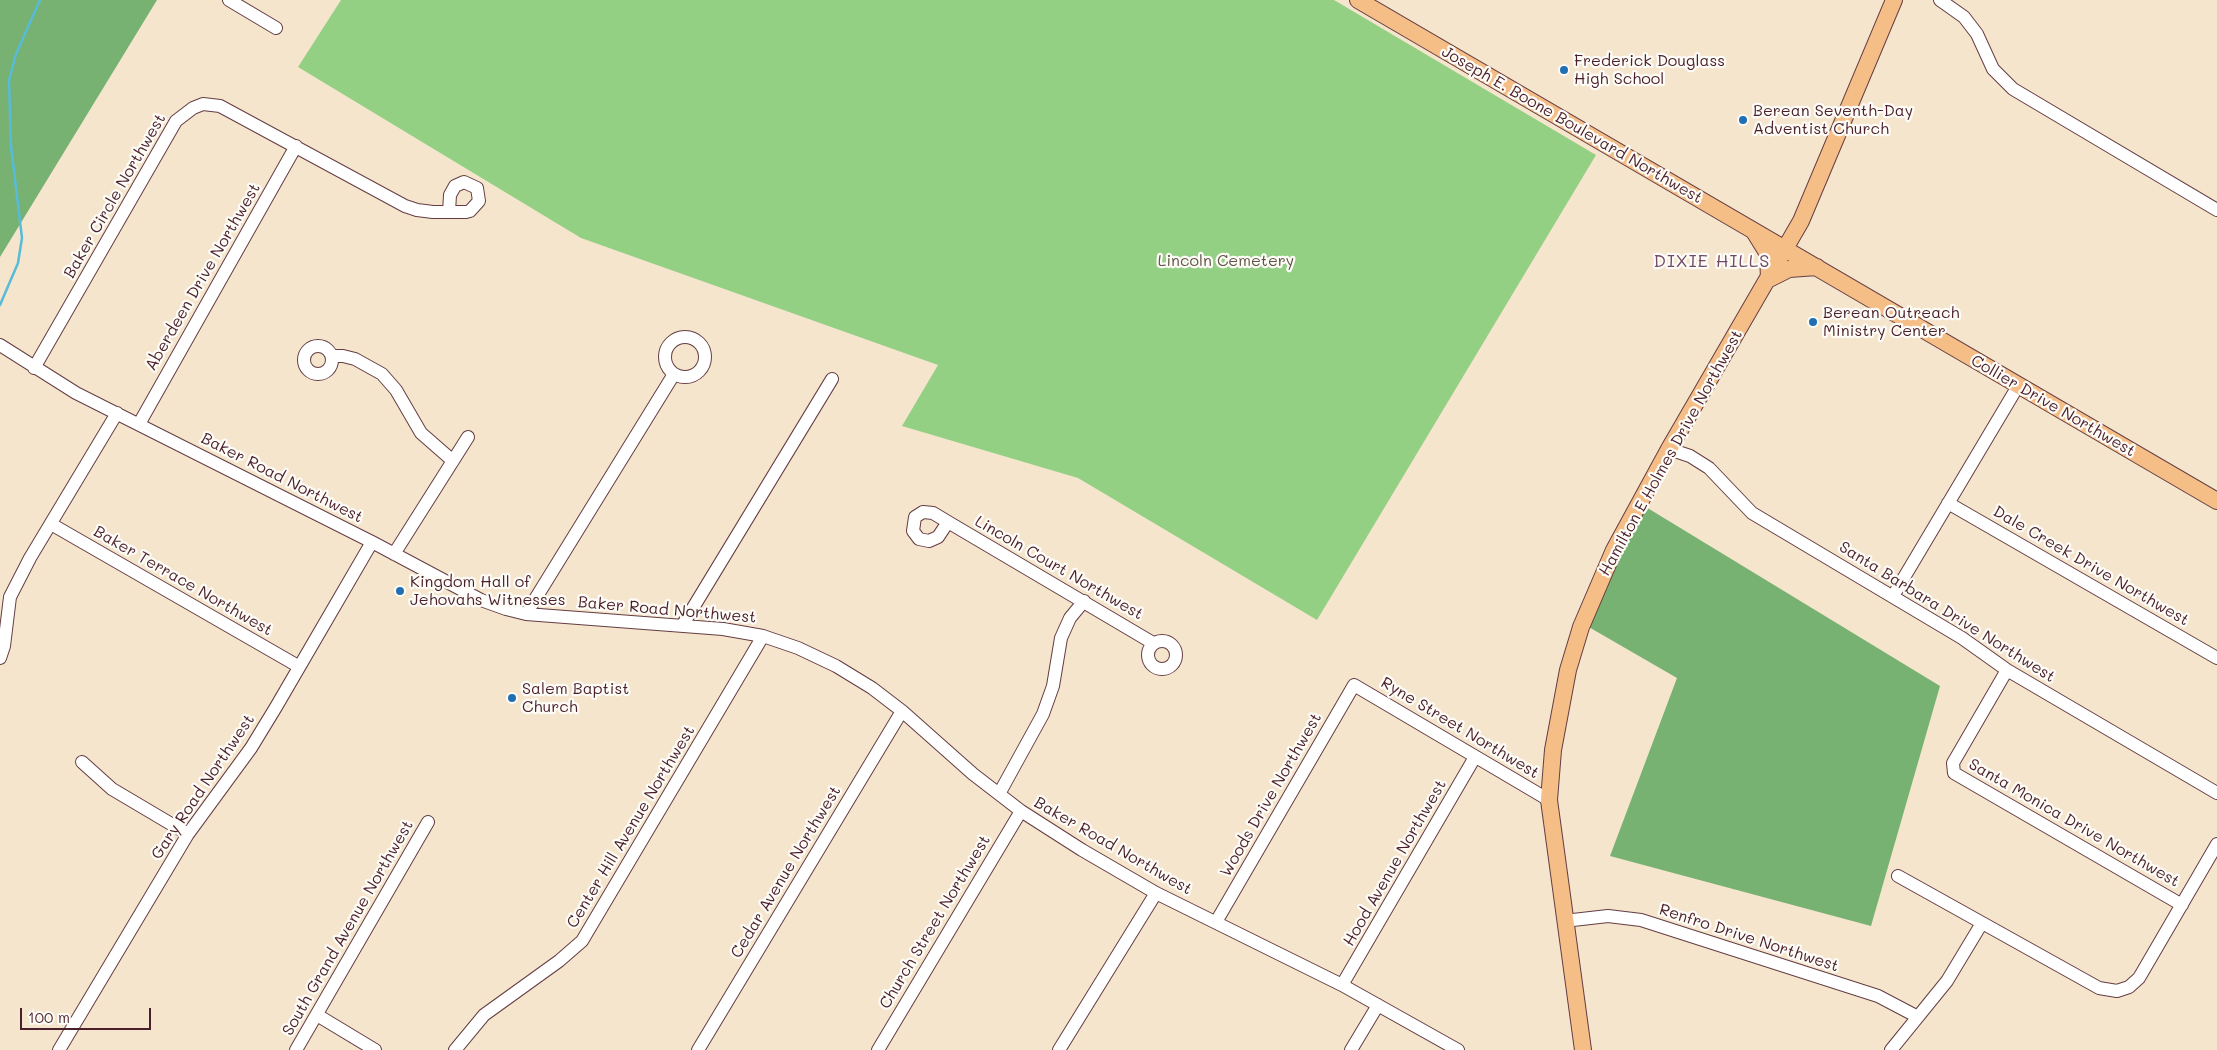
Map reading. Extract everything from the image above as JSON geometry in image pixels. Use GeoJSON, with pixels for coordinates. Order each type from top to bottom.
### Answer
{"type":"FeatureCollection","features":[{"type":"Feature","properties":{"kind":"main road","name":"Joseph E. Boone Boulevard Northwest"},"geometry":{"type":"LineString","coordinates":[[1358,0],[1787,250]]}},
{"type":"Feature","properties":{"kind":"main road","name":"Hamilton E Holmes Drive Northwest"},"geometry":{"type":"LineString","coordinates":[[1583,1050],[1549,800],[1559,710],[1581,627],[1614,550],[1669,449],[1787,250],[1894,0]]}},
{"type":"Feature","properties":{"kind":"main road"},"geometry":{"type":"LineString","coordinates":[[1801,221],[1804,245],[1817,267],[1789,269],[1769,279],[1768,254],[1764,244],[1752,230],[1781,231],[1801,221]]}},
{"type":"Feature","properties":{"kind":"main road","name":"Collier Drive Northwest"},"geometry":{"type":"LineString","coordinates":[[1787,250],[2217,501]]}},
{"type":"Feature","properties":{"kind":"street"},"geometry":{"type":"LineString","coordinates":[[229,0],[276,28]]}},
{"type":"Feature","properties":{"kind":"street"},"geometry":{"type":"LineString","coordinates":[[1940,0],[1964,17],[1977,34],[1993,69],[2013,89],[2217,210]]}},
{"type":"Feature","properties":{"kind":"street","name":"Baker Circle Northwest"},"geometry":{"type":"LineString","coordinates":[[34,368],[176,121],[183,114],[203,104],[220,106],[405,206],[417,210],[449,212]]}},
{"type":"Feature","properties":{"kind":"street","name":"Aberdeen Drive Northwest"},"geometry":{"type":"LineString","coordinates":[[139,424],[296,146]]}},
{"type":"Feature","properties":{"kind":"street","name":"Baker Road Northwest"},"geometry":{"type":"LineString","coordinates":[[0,345],[34,368],[117,413],[372,542],[481,600],[526,614],[723,629],[763,636],[798,648],[836,666],[872,688],[902,711],[973,774],[1021,811],[1082,850],[1156,893],[1342,985],[1458,1050]]}},
{"type":"Feature","properties":{"kind":"street"},"geometry":{"type":"LineString","coordinates":[[332,356],[355,359],[382,374],[396,390],[421,433],[453,461]]}},
{"type":"Feature","properties":{"kind":"street"},"geometry":{"type":"LineString","coordinates":[[526,614],[674,374]]}},
{"type":"Feature","properties":{"kind":"street"},"geometry":{"type":"LineString","coordinates":[[682,626],[832,378]]}},
{"type":"Feature","properties":{"kind":"street"},"geometry":{"type":"LineString","coordinates":[[1893,596],[2018,386]]}},
{"type":"Feature","properties":{"kind":"street"},"geometry":{"type":"LineString","coordinates":[[0,658],[4,646],[10,597],[117,413]]}},
{"type":"Feature","properties":{"kind":"street"},"geometry":{"type":"LineString","coordinates":[[394,554],[468,437]]}},
{"type":"Feature","properties":{"kind":"street","name":"Santa Barbara Drive Northwest"},"geometry":{"type":"LineString","coordinates":[[1669,449],[1690,456],[1709,468],[1752,513],[1962,638],[2007,670],[2217,793]]}},
{"type":"Feature","properties":{"kind":"street","name":"Dale Creek Drive Northwest"},"geometry":{"type":"LineString","coordinates":[[1948,503],[2217,658]]}},
{"type":"Feature","properties":{"kind":"street","name":"Lincoln Court Northwest"},"geometry":{"type":"LineString","coordinates":[[948,522],[1153,643]]}},
{"type":"Feature","properties":{"kind":"street","name":"Baker Terrace Northwest"},"geometry":{"type":"LineString","coordinates":[[51,524],[298,666]]}},
{"type":"Feature","properties":{"kind":"street","name":"Gary Road Northwest"},"geometry":{"type":"LineString","coordinates":[[60,1050],[188,834],[251,748],[372,542]]}},
{"type":"Feature","properties":{"kind":"street"},"geometry":{"type":"LineString","coordinates":[[999,794],[1043,714],[1053,686],[1061,638],[1070,618],[1084,601]]}},
{"type":"Feature","properties":{"kind":"street","name":"Center Hill Avenue Northwest"},"geometry":{"type":"LineString","coordinates":[[454,1050],[484,1015],[560,961],[582,941],[763,636]]}},
{"type":"Feature","properties":{"kind":"street","name":"Santa Monica Drive Northwest"},"geometry":{"type":"LineString","coordinates":[[2007,670],[1952,768],[1954,773],[2182,905]]}},
{"type":"Feature","properties":{"kind":"street","name":"Ryne Street Northwest"},"geometry":{"type":"LineString","coordinates":[[1354,684],[1549,800]]}},
{"type":"Feature","properties":{"kind":"street","name":"Woods Drive Northwest"},"geometry":{"type":"LineString","coordinates":[[1216,922],[1354,684]]}},
{"type":"Feature","properties":{"kind":"street","name":"Cedar Avenue Northwest"},"geometry":{"type":"LineString","coordinates":[[698,1050],[902,711]]}},
{"type":"Feature","properties":{"kind":"street","name":"Hood Avenue Northwest"},"geometry":{"type":"LineString","coordinates":[[1342,985],[1475,757]]}},
{"type":"Feature","properties":{"kind":"street"},"geometry":{"type":"LineString","coordinates":[[82,762],[112,788],[188,834]]}},
{"type":"Feature","properties":{"kind":"street","name":"Church Street Northwest"},"geometry":{"type":"LineString","coordinates":[[878,1050],[1021,811]]}},
{"type":"Feature","properties":{"kind":"street","name":"South Grand Avenue Northwest"},"geometry":{"type":"LineString","coordinates":[[296,1050],[428,822]]}},
{"type":"Feature","properties":{"kind":"street"},"geometry":{"type":"LineString","coordinates":[[1898,876],[2099,988],[2116,991],[2129,987],[2139,978],[2217,844]]}},
{"type":"Feature","properties":{"kind":"street"},"geometry":{"type":"LineString","coordinates":[[1059,1050],[1156,893]]}},
{"type":"Feature","properties":{"kind":"street","name":"Renfro Drive Northwest"},"geometry":{"type":"LineString","coordinates":[[1564,921],[1608,916],[1641,920],[1878,996],[1918,1017]]}},
{"type":"Feature","properties":{"kind":"street"},"geometry":{"type":"LineString","coordinates":[[1892,1050],[1947,981],[1982,923]]}},
{"type":"Feature","properties":{"kind":"street"},"geometry":{"type":"LineString","coordinates":[[1351,1050],[1378,1004]]}},
{"type":"Feature","properties":{"kind":"street"},"geometry":{"type":"LineString","coordinates":[[317,1015],[376,1050]]}},
{"type":"Feature","properties":{"kind":"green space"},"geometry":{"type":"Polygon","coordinates":[[[0,0],[157,0],[0,257],[0,0]]]}},
{"type":"Feature","properties":{"kind":"green space","name":"Lincoln Cemetery"},"geometry":{"type":"Polygon","coordinates":[[[341,0],[1334,0],[1596,155],[1317,620],[1078,478],[902,426],[938,365],[581,238],[298,67],[341,0]]]}},
{"type":"Feature","properties":{"kind":"green space"},"geometry":{"type":"Polygon","coordinates":[[[1636,501],[1940,686],[1871,926],[1610,856],[1677,678],[1587,626],[1636,501]]]}},
{"type":"Feature","properties":{"kind":"waterway"},"geometry":{"type":"LineString","coordinates":[[0,305],[18,263],[22,238],[11,146],[9,80],[16,54],[40,0]]}},
{"type":"Feature","properties":{"kind":"place","name":"Frederick Douglass High School"},"geometry":{"type":"Point","coordinates":[1564,70]}},
{"type":"Feature","properties":{"kind":"place","name":"Berean Seventh-Day Adventist Church"},"geometry":{"type":"Point","coordinates":[1743,120]}},
{"type":"Feature","properties":{"kind":"place","name":"Berean Outreach Ministry Center"},"geometry":{"type":"Point","coordinates":[1813,322]}},
{"type":"Feature","properties":{"kind":"place","name":"Kingdom Hall of Jehovahs Witnesses"},"geometry":{"type":"Point","coordinates":[400,591]}},
{"type":"Feature","properties":{"kind":"place","name":"Salem Baptist Church"},"geometry":{"type":"Point","coordinates":[512,698]}},
{"type":"Feature","properties":{"kind":"district","name":"DIXIE HILLS"},"geometry":{"type":"Point","coordinates":[1712,261]}}]}
